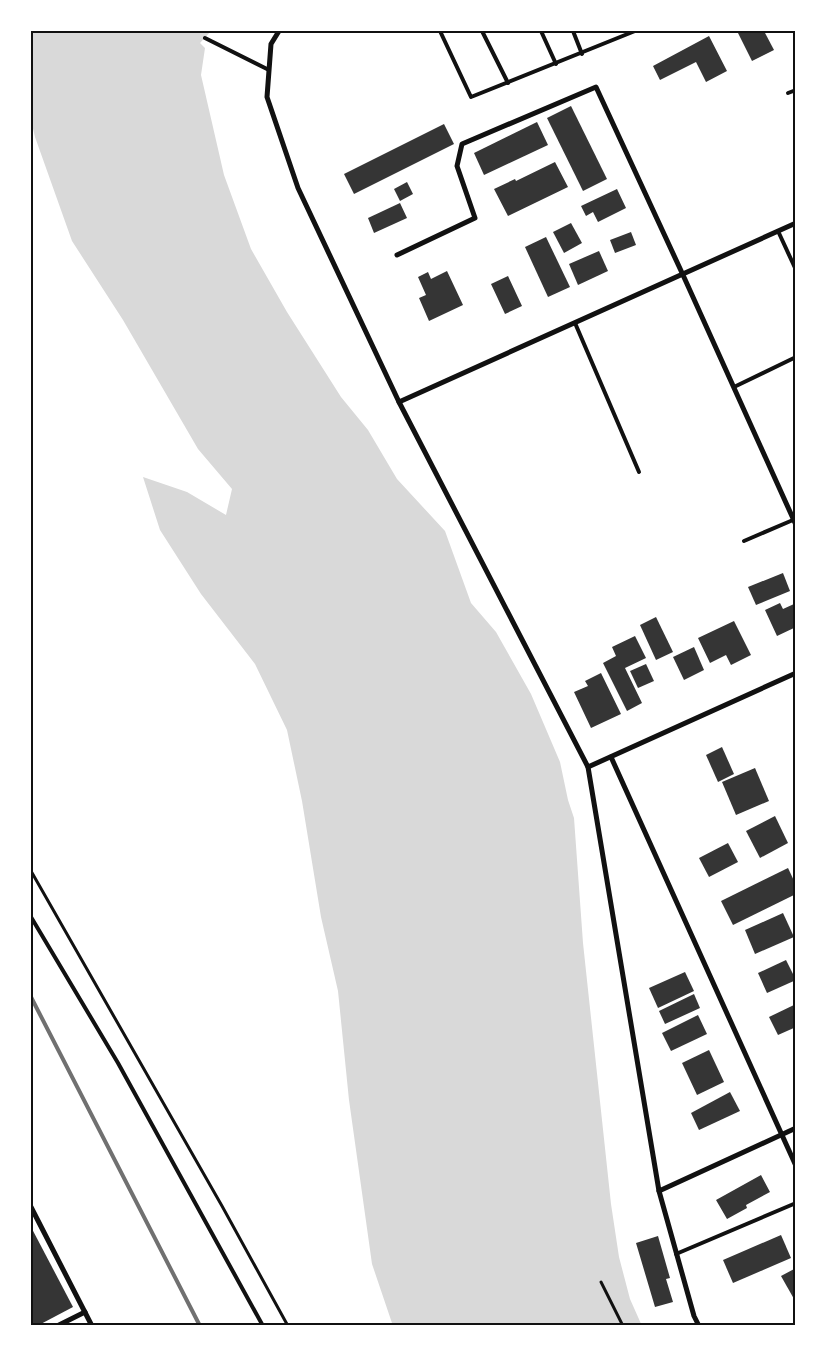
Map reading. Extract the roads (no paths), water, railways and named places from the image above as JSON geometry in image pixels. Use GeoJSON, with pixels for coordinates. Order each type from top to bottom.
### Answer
{"type":"FeatureCollection","features":[{"type":"Feature","properties":{"kind":"street"},"geometry":{"type":"LineString","coordinates":[[279,31],[271,44],[267,97],[298,188],[400,402],[588,767],[658,1191],[694,1316],[699,1326]]}},
{"type":"Feature","properties":{"kind":"street"},"geometry":{"type":"LineString","coordinates":[[397,255],[475,218],[457,166],[462,144],[596,86],[795,522]]}},
{"type":"Feature","properties":{"kind":"street"},"geometry":{"type":"LineString","coordinates":[[400,402],[796,223]]}},
{"type":"Feature","properties":{"kind":"street"},"geometry":{"type":"LineString","coordinates":[[588,767],[796,673]]}},
{"type":"Feature","properties":{"kind":"street"},"geometry":{"type":"LineString","coordinates":[[611,757],[796,1166]]}},
{"type":"Feature","properties":{"kind":"street"},"geometry":{"type":"LineString","coordinates":[[658,1191],[796,1128]]}},
{"type":"Feature","properties":{"kind":"street"},"geometry":{"type":"LineString","coordinates":[[31,1207],[92,1326]]}},
{"type":"Feature","properties":{"kind":"street"},"geometry":{"type":"LineString","coordinates":[[57,1326],[84,1312]]}},
{"type":"Feature","properties":{"kind":"lane"},"geometry":{"type":"LineString","coordinates":[[440,31],[471,97],[636,31]]}},
{"type":"Feature","properties":{"kind":"lane"},"geometry":{"type":"LineString","coordinates":[[482,31],[508,83]]}},
{"type":"Feature","properties":{"kind":"lane"},"geometry":{"type":"LineString","coordinates":[[541,31],[556,64]]}},
{"type":"Feature","properties":{"kind":"lane"},"geometry":{"type":"LineString","coordinates":[[573,31],[582,54]]}},
{"type":"Feature","properties":{"kind":"lane"},"geometry":{"type":"LineString","coordinates":[[205,38],[269,70]]}},
{"type":"Feature","properties":{"kind":"lane"},"geometry":{"type":"LineString","coordinates":[[788,93],[796,90]]}},
{"type":"Feature","properties":{"kind":"lane"},"geometry":{"type":"LineString","coordinates":[[778,231],[796,270]]}},
{"type":"Feature","properties":{"kind":"lane"},"geometry":{"type":"LineString","coordinates":[[575,323],[639,472]]}},
{"type":"Feature","properties":{"kind":"lane"},"geometry":{"type":"LineString","coordinates":[[734,388],[796,357]]}},
{"type":"Feature","properties":{"kind":"lane"},"geometry":{"type":"LineString","coordinates":[[744,541],[795,522]]}},
{"type":"Feature","properties":{"kind":"lane"},"geometry":{"type":"LineString","coordinates":[[31,918],[118,1063],[263,1326]]}},
{"type":"Feature","properties":{"kind":"lane"},"geometry":{"type":"LineString","coordinates":[[676,1254],[796,1203]]}},
{"type":"Feature","properties":{"kind":"railway"},"geometry":{"type":"LineString","coordinates":[[31,997],[200,1326]]}}]}
